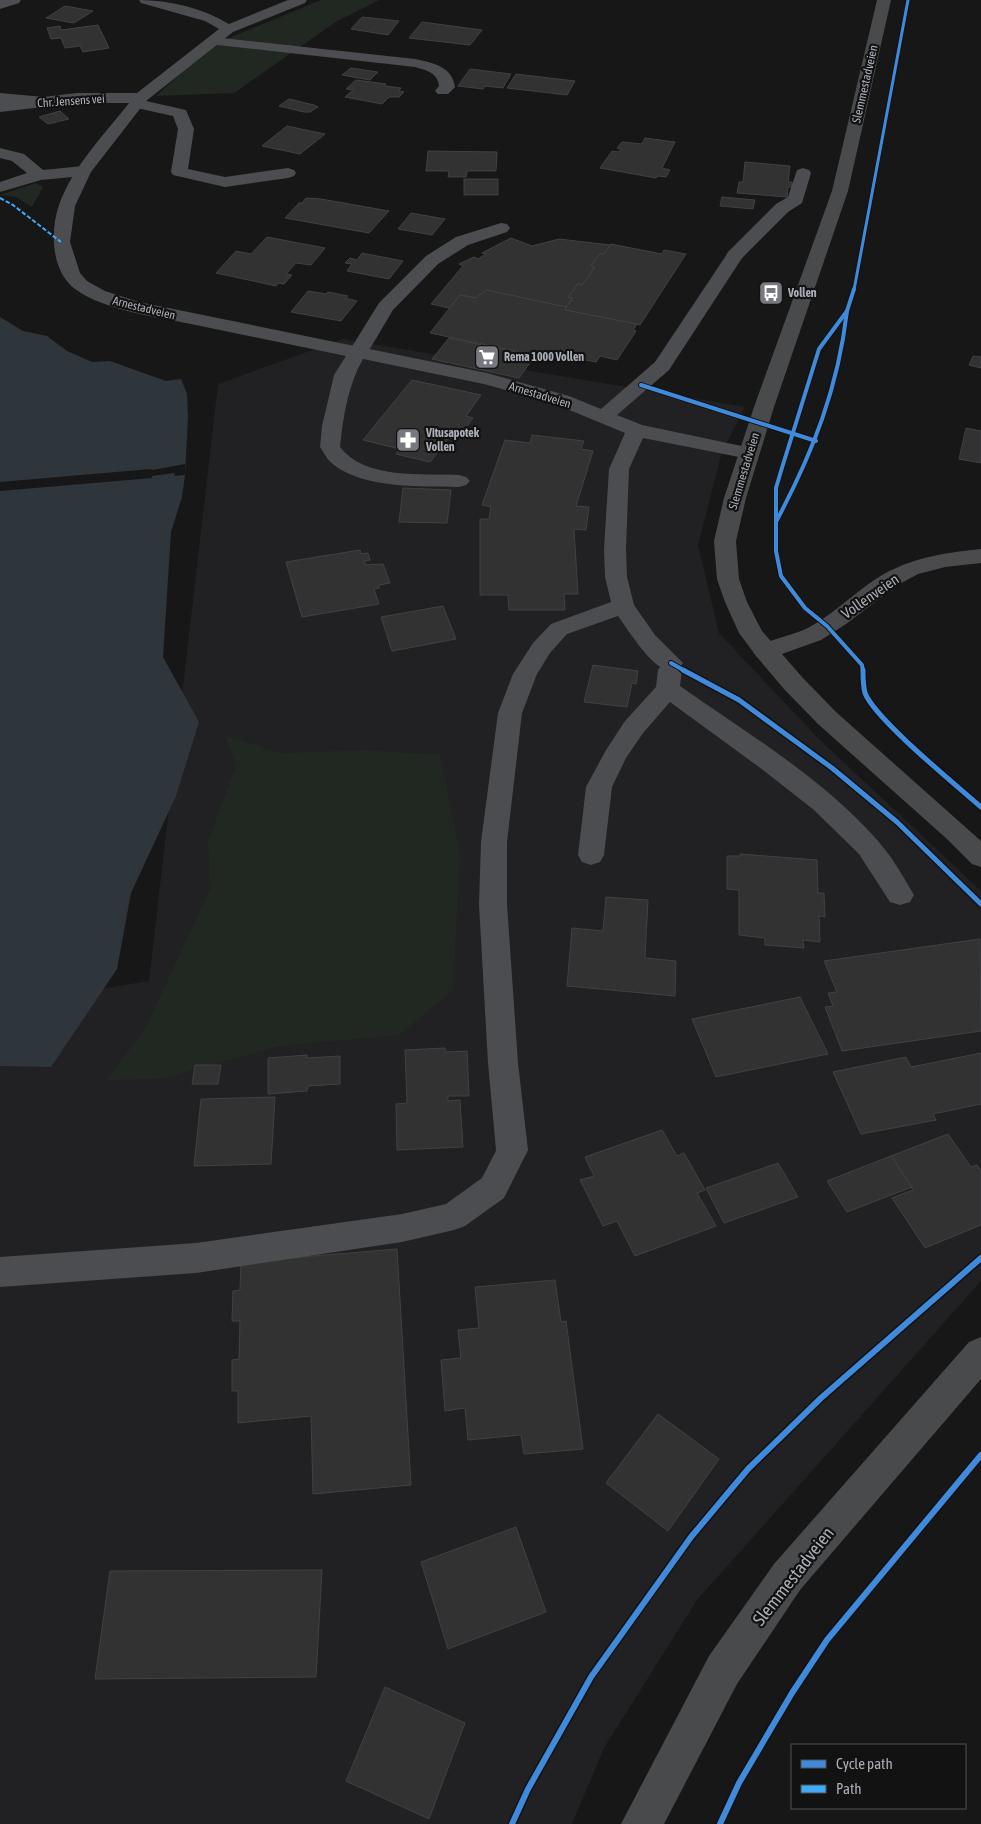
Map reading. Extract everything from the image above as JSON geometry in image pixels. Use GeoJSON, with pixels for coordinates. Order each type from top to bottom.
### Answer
{"type":"FeatureCollection","features":[{"type":"Feature","properties":{"kind":"main road","name":"Slemmestadveien"},"geometry":{"type":"LineString","coordinates":[[884,0],[840,191],[749,453],[728,526],[726,541],[728,579],[736,602],[751,633],[765,652],[828,718],[956,832],[981,857]]}},
{"type":"Feature","properties":{"kind":"main road","name":"Vollenveien"},"geometry":{"type":"LineString","coordinates":[[765,652],[797,642],[827,626],[909,569],[947,560],[981,556]]}},
{"type":"Feature","properties":{"kind":"main road","name":"Slemmestadveien"},"geometry":{"type":"LineString","coordinates":[[642,1824],[723,1670],[787,1577],[981,1353]]}},
{"type":"Feature","properties":{"kind":"street"},"geometry":{"type":"LineString","coordinates":[[0,5],[14,0]]}},
{"type":"Feature","properties":{"kind":"street"},"geometry":{"type":"LineString","coordinates":[[146,0],[210,18],[228,29]]}},
{"type":"Feature","properties":{"kind":"street","name":"Arnestadveien"},"geometry":{"type":"LineString","coordinates":[[300,0],[228,29],[139,101],[83,171],[67,206],[61,242],[72,274],[81,285],[111,300],[142,308],[517,386],[562,400],[636,430],[749,453]]}},
{"type":"Feature","properties":{"kind":"street"},"geometry":{"type":"LineString","coordinates":[[213,41],[415,63],[441,71],[446,79],[447,88],[443,91]]}},
{"type":"Feature","properties":{"kind":"street"},"geometry":{"type":"LineString","coordinates":[[0,98],[44,102]]}},
{"type":"Feature","properties":{"kind":"street","name":"Chr. Jensens vei"},"geometry":{"type":"LineString","coordinates":[[0,107],[77,98],[139,101],[180,113],[186,129],[179,172],[225,182],[288,173]]}},
{"type":"Feature","properties":{"kind":"street"},"geometry":{"type":"LineString","coordinates":[[0,153],[18,157],[39,175]]}},
{"type":"Feature","properties":{"kind":"street"},"geometry":{"type":"LineString","coordinates":[[0,187],[39,175],[83,171]]}},
{"type":"Feature","properties":{"kind":"street"},"geometry":{"type":"LineString","coordinates":[[603,417],[662,366],[734,255],[782,208],[796,199],[803,173]]}},
{"type":"Feature","properties":{"kind":"street"},"geometry":{"type":"LineString","coordinates":[[459,480],[401,478],[365,473],[342,462],[330,447],[332,426],[344,374],[386,307],[432,260],[462,241],[501,228]]}},
{"type":"Feature","properties":{"kind":"street"},"geometry":{"type":"LineString","coordinates":[[591,855],[600,787],[615,756],[634,727],[668,689],[671,663],[647,640],[623,606],[616,577],[615,549],[619,469],[636,430]]}},
{"type":"Feature","properties":{"kind":"street"},"geometry":{"type":"LineString","coordinates":[[0,1272],[196,1258],[402,1228],[454,1216],[493,1188],[512,1150],[503,1063],[493,904],[494,842],[510,713],[525,674],[541,648],[558,629],[623,606]]}},
{"type":"Feature","properties":{"kind":"street"},"geometry":{"type":"LineString","coordinates":[[668,689],[785,774],[837,817],[869,848],[900,894]]}},
{"type":"Feature","properties":{"kind":"shaded area"},"geometry":{"type":"Polygon","coordinates":[[[321,0],[379,0],[337,21],[234,93],[156,96],[212,45],[321,0]]]}},
{"type":"Feature","properties":{"kind":"shaded area"},"geometry":{"type":"Polygon","coordinates":[[[36,183],[43,187],[32,207],[16,197],[0,195],[36,183]]]}},
{"type":"Feature","properties":{"kind":"shaded area"},"geometry":{"type":"Polygon","coordinates":[[[0,317],[23,331],[47,336],[67,351],[92,362],[110,361],[166,381],[181,379],[187,394],[188,417],[185,475],[182,497],[171,532],[163,657],[199,722],[176,796],[131,893],[117,969],[51,1067],[0,1066],[0,317]]]}},
{"type":"Feature","properties":{"kind":"shaded area"},"geometry":{"type":"Polygon","coordinates":[[[343,339],[745,407],[722,452],[698,545],[719,633],[819,739],[981,891],[981,1281],[697,1600],[604,1748],[572,1824],[0,1824],[0,1005],[149,981],[218,384],[343,339]]]}},
{"type":"Feature","properties":{"kind":"shaded area"},"geometry":{"type":"Polygon","coordinates":[[[226,736],[281,753],[366,750],[440,755],[460,854],[453,990],[399,1035],[279,1046],[160,1079],[106,1080],[145,1029],[210,889],[208,841],[236,766],[226,736]]]}},
{"type":"Feature","properties":{"kind":"pier"},"geometry":{"type":"Polygon","coordinates":[[[185,464],[185,475],[175,476],[174,473],[152,476],[152,478],[0,491],[0,482],[152,470],[185,464]]]}},
{"type":"Feature","properties":{"kind":"building"},"geometry":{"type":"Polygon","coordinates":[[[65,6],[93,11],[74,23],[46,18],[65,6]]]}},
{"type":"Feature","properties":{"kind":"building"},"geometry":{"type":"Polygon","coordinates":[[[362,17],[399,21],[388,35],[351,29],[362,17]]]}},
{"type":"Feature","properties":{"kind":"building"},"geometry":{"type":"Polygon","coordinates":[[[422,22],[482,30],[470,45],[409,38],[422,22]]]}},
{"type":"Feature","properties":{"kind":"building"},"geometry":{"type":"Polygon","coordinates":[[[98,25],[109,48],[83,52],[80,46],[65,48],[61,38],[51,39],[47,28],[60,26],[61,30],[98,25]]]}},
{"type":"Feature","properties":{"kind":"building"},"geometry":{"type":"Polygon","coordinates":[[[351,68],[378,72],[370,80],[342,75],[351,68]]]}},
{"type":"Feature","properties":{"kind":"building"},"geometry":{"type":"Polygon","coordinates":[[[470,69],[511,74],[503,88],[485,86],[483,89],[458,86],[470,69]]]}},
{"type":"Feature","properties":{"kind":"building"},"geometry":{"type":"Polygon","coordinates":[[[516,74],[575,81],[567,95],[507,88],[516,74]]]}},
{"type":"Feature","properties":{"kind":"building"},"geometry":{"type":"Polygon","coordinates":[[[356,80],[386,84],[385,86],[401,88],[399,91],[404,92],[399,97],[389,97],[382,104],[345,97],[353,90],[346,89],[356,80]]]}},
{"type":"Feature","properties":{"kind":"building"},"geometry":{"type":"Polygon","coordinates":[[[289,99],[318,107],[310,112],[304,112],[279,106],[289,99]]]}},
{"type":"Feature","properties":{"kind":"building"},"geometry":{"type":"Polygon","coordinates":[[[60,111],[69,119],[48,124],[39,117],[60,111]]]}},
{"type":"Feature","properties":{"kind":"building"},"geometry":{"type":"Polygon","coordinates":[[[287,126],[325,134],[300,154],[262,146],[287,126]]]}},
{"type":"Feature","properties":{"kind":"building"},"geometry":{"type":"Polygon","coordinates":[[[645,138],[675,142],[662,168],[670,170],[666,177],[658,176],[656,178],[600,168],[612,151],[619,152],[621,149],[617,148],[622,142],[642,144],[645,138]]]}},
{"type":"Feature","properties":{"kind":"building"},"geometry":{"type":"Polygon","coordinates":[[[428,151],[497,152],[496,171],[467,171],[466,177],[448,177],[449,171],[426,171],[428,151]]]}},
{"type":"Feature","properties":{"kind":"building"},"geometry":{"type":"Polygon","coordinates":[[[745,162],[790,166],[788,182],[792,182],[792,187],[788,187],[787,197],[737,193],[739,182],[743,182],[745,162]]]}},
{"type":"Feature","properties":{"kind":"building"},"geometry":{"type":"Polygon","coordinates":[[[464,179],[498,179],[498,195],[464,195],[464,179]]]}},
{"type":"Feature","properties":{"kind":"building"},"geometry":{"type":"Polygon","coordinates":[[[722,197],[755,200],[753,209],[720,206],[722,197]]]}},
{"type":"Feature","properties":{"kind":"building"},"geometry":{"type":"Polygon","coordinates":[[[306,198],[389,211],[369,233],[285,218],[306,198]]]}},
{"type":"Feature","properties":{"kind":"building"},"geometry":{"type":"Polygon","coordinates":[[[411,213],[445,219],[432,235],[398,229],[411,213]]]}},
{"type":"Feature","properties":{"kind":"building"},"geometry":{"type":"Polygon","coordinates":[[[267,237],[325,248],[311,265],[296,263],[286,274],[292,275],[284,284],[278,283],[276,286],[216,273],[236,251],[251,254],[267,237]]]}},
{"type":"Feature","properties":{"kind":"building"},"geometry":{"type":"Polygon","coordinates":[[[511,238],[532,246],[559,239],[610,245],[604,254],[600,254],[591,266],[595,267],[582,285],[578,284],[568,297],[573,298],[566,307],[486,290],[476,298],[460,295],[449,308],[431,304],[463,266],[459,264],[474,257],[478,259],[486,254],[482,253],[511,238]]]}},
{"type":"Feature","properties":{"kind":"building"},"geometry":{"type":"Polygon","coordinates":[[[611,244],[662,254],[664,250],[686,254],[640,325],[565,310],[573,298],[568,297],[578,284],[582,285],[595,267],[591,266],[600,254],[604,254],[611,244]]]}},
{"type":"Feature","properties":{"kind":"building"},"geometry":{"type":"Polygon","coordinates":[[[362,253],[403,261],[389,279],[347,271],[352,264],[345,263],[350,258],[357,260],[362,253]]]}},
{"type":"Feature","properties":{"kind":"building"},"geometry":{"type":"Polygon","coordinates":[[[486,290],[566,307],[565,310],[637,324],[633,330],[636,331],[617,360],[600,356],[596,362],[576,358],[573,363],[430,333],[460,295],[476,298],[486,290]]]}},
{"type":"Feature","properties":{"kind":"building"},"geometry":{"type":"Polygon","coordinates":[[[308,291],[348,296],[345,298],[357,301],[341,321],[291,312],[308,291]]]}},
{"type":"Feature","properties":{"kind":"building"},"geometry":{"type":"Polygon","coordinates":[[[449,338],[535,356],[519,378],[432,359],[449,338]]]}},
{"type":"Feature","properties":{"kind":"building"},"geometry":{"type":"Polygon","coordinates":[[[973,356],[981,357],[981,368],[969,365],[973,356]]]}},
{"type":"Feature","properties":{"kind":"building"},"geometry":{"type":"Polygon","coordinates":[[[412,380],[481,395],[466,416],[473,418],[461,434],[453,432],[430,462],[396,454],[400,449],[363,440],[412,380]]]}},
{"type":"Feature","properties":{"kind":"building"},"geometry":{"type":"Polygon","coordinates":[[[966,428],[981,431],[981,463],[959,459],[966,428]]]}},
{"type":"Feature","properties":{"kind":"building"},"geometry":{"type":"Polygon","coordinates":[[[532,435],[584,441],[581,449],[593,451],[576,506],[589,507],[586,530],[574,529],[578,594],[564,594],[565,610],[509,610],[508,595],[480,595],[480,519],[489,519],[491,507],[482,505],[505,440],[530,443],[532,435]]]}},
{"type":"Feature","properties":{"kind":"building"},"geometry":{"type":"Polygon","coordinates":[[[403,488],[451,490],[447,523],[399,522],[403,488]]]}},
{"type":"Feature","properties":{"kind":"building"},"geometry":{"type":"Polygon","coordinates":[[[360,550],[361,554],[368,553],[370,560],[364,561],[366,565],[383,564],[390,583],[379,585],[379,588],[374,589],[379,604],[302,617],[286,562],[360,550]]]}},
{"type":"Feature","properties":{"kind":"building"},"geometry":{"type":"Polygon","coordinates":[[[443,606],[456,639],[392,651],[381,617],[443,606]]]}},
{"type":"Feature","properties":{"kind":"building"},"geometry":{"type":"Polygon","coordinates":[[[593,665],[638,671],[636,684],[632,683],[627,707],[584,702],[593,665]]]}},
{"type":"Feature","properties":{"kind":"building"},"geometry":{"type":"Polygon","coordinates":[[[740,854],[817,860],[818,893],[824,893],[825,917],[819,916],[820,942],[803,940],[804,948],[765,945],[765,938],[739,935],[739,890],[727,889],[727,856],[740,856],[740,854]]]}},
{"type":"Feature","properties":{"kind":"building"},"geometry":{"type":"Polygon","coordinates":[[[606,897],[648,900],[645,958],[676,961],[675,996],[567,986],[572,928],[603,931],[606,897]]]}},
{"type":"Feature","properties":{"kind":"building"},"geometry":{"type":"Polygon","coordinates":[[[980,939],[981,1031],[842,1051],[825,1007],[833,1006],[828,993],[837,992],[824,961],[980,939]]]}},
{"type":"Feature","properties":{"kind":"building"},"geometry":{"type":"Polygon","coordinates":[[[800,997],[828,1054],[716,1077],[692,1019],[800,997]]]}},
{"type":"Feature","properties":{"kind":"building"},"geometry":{"type":"Polygon","coordinates":[[[445,1048],[446,1052],[467,1051],[469,1096],[448,1096],[448,1101],[460,1100],[463,1147],[397,1150],[396,1104],[407,1103],[405,1050],[445,1048]]]}},
{"type":"Feature","properties":{"kind":"building"},"geometry":{"type":"Polygon","coordinates":[[[981,1053],[981,1104],[933,1114],[936,1120],[861,1134],[833,1072],[906,1057],[911,1067],[981,1053]]]}},
{"type":"Feature","properties":{"kind":"building"},"geometry":{"type":"Polygon","coordinates":[[[307,1055],[307,1058],[340,1056],[340,1084],[308,1086],[307,1091],[268,1094],[268,1058],[307,1055]]]}},
{"type":"Feature","properties":{"kind":"building"},"geometry":{"type":"Polygon","coordinates":[[[195,1065],[221,1065],[218,1084],[192,1084],[195,1065]]]}},
{"type":"Feature","properties":{"kind":"building"},"geometry":{"type":"Polygon","coordinates":[[[275,1097],[271,1164],[194,1166],[201,1099],[275,1097]]]}},
{"type":"Feature","properties":{"kind":"building"},"geometry":{"type":"Polygon","coordinates":[[[662,1130],[677,1156],[684,1153],[705,1190],[697,1193],[716,1226],[635,1256],[617,1221],[603,1226],[580,1180],[594,1176],[585,1157],[662,1130]]]}},
{"type":"Feature","properties":{"kind":"building"},"geometry":{"type":"Polygon","coordinates":[[[948,1134],[971,1167],[977,1165],[981,1171],[981,1225],[925,1248],[892,1198],[913,1190],[891,1156],[948,1134]]]}},
{"type":"Feature","properties":{"kind":"building"},"geometry":{"type":"Polygon","coordinates":[[[891,1156],[912,1187],[847,1212],[827,1181],[891,1156]]]}},
{"type":"Feature","properties":{"kind":"building"},"geometry":{"type":"Polygon","coordinates":[[[778,1163],[798,1197],[724,1223],[706,1188],[778,1163]]]}},
{"type":"Feature","properties":{"kind":"building"},"geometry":{"type":"Polygon","coordinates":[[[397,1249],[411,1485],[313,1494],[311,1416],[238,1423],[238,1391],[232,1391],[232,1360],[239,1359],[240,1321],[232,1321],[233,1291],[240,1290],[241,1262],[397,1249]]]}},
{"type":"Feature","properties":{"kind":"building"},"geometry":{"type":"Polygon","coordinates":[[[555,1280],[561,1322],[566,1321],[583,1449],[524,1454],[521,1435],[468,1440],[465,1408],[445,1411],[441,1360],[461,1358],[458,1330],[479,1328],[475,1287],[555,1280]]]}},
{"type":"Feature","properties":{"kind":"building"},"geometry":{"type":"Polygon","coordinates":[[[658,1414],[719,1459],[668,1531],[606,1483],[658,1414]]]}},
{"type":"Feature","properties":{"kind":"building"},"geometry":{"type":"Polygon","coordinates":[[[516,1527],[546,1612],[448,1649],[421,1562],[516,1527]]]}},
{"type":"Feature","properties":{"kind":"building"},"geometry":{"type":"Polygon","coordinates":[[[322,1570],[316,1677],[95,1679],[110,1571],[322,1570]]]}},
{"type":"Feature","properties":{"kind":"building"},"geometry":{"type":"Polygon","coordinates":[[[385,1687],[465,1723],[429,1819],[346,1781],[385,1687]]]}},
{"type":"Feature","properties":{"kind":"marked path"},"geometry":{"type":"LineString","coordinates":[[0,198],[13,205],[61,242]]}},
{"type":"Feature","properties":{"kind":"cycle path"},"geometry":{"type":"LineString","coordinates":[[908,0],[854,290],[847,311],[819,349],[781,471],[776,488],[776,551],[781,576],[805,608],[827,626],[862,665],[865,692],[872,705],[897,731],[981,807]]}},
{"type":"Feature","properties":{"kind":"cycle path"},"geometry":{"type":"LineString","coordinates":[[777,520],[813,445],[832,393],[839,367],[847,311]]}},
{"type":"Feature","properties":{"kind":"cycle path"},"geometry":{"type":"LineString","coordinates":[[641,385],[816,441]]}},
{"type":"Feature","properties":{"kind":"cycle path"},"geometry":{"type":"LineString","coordinates":[[671,663],[739,700],[832,768],[897,822],[981,904]]}},
{"type":"Feature","properties":{"kind":"cycle path"},"geometry":{"type":"LineString","coordinates":[[512,1824],[528,1789],[591,1677],[691,1537],[748,1469],[821,1398],[981,1258]]}},
{"type":"Feature","properties":{"kind":"cycle path"},"geometry":{"type":"LineString","coordinates":[[720,1824],[739,1783],[792,1693],[827,1640],[981,1455]]}},
{"type":"Feature","properties":{"kind":"place","name":"Vollen"},"geometry":{"type":"Point","coordinates":[771,293]}},
{"type":"Feature","properties":{"kind":"place","name":"Rema 1000 Vollen"},"geometry":{"type":"Point","coordinates":[487,357]}},
{"type":"Feature","properties":{"kind":"place","name":"Vitusapotek Vollen"},"geometry":{"type":"Point","coordinates":[408,440]}}]}
